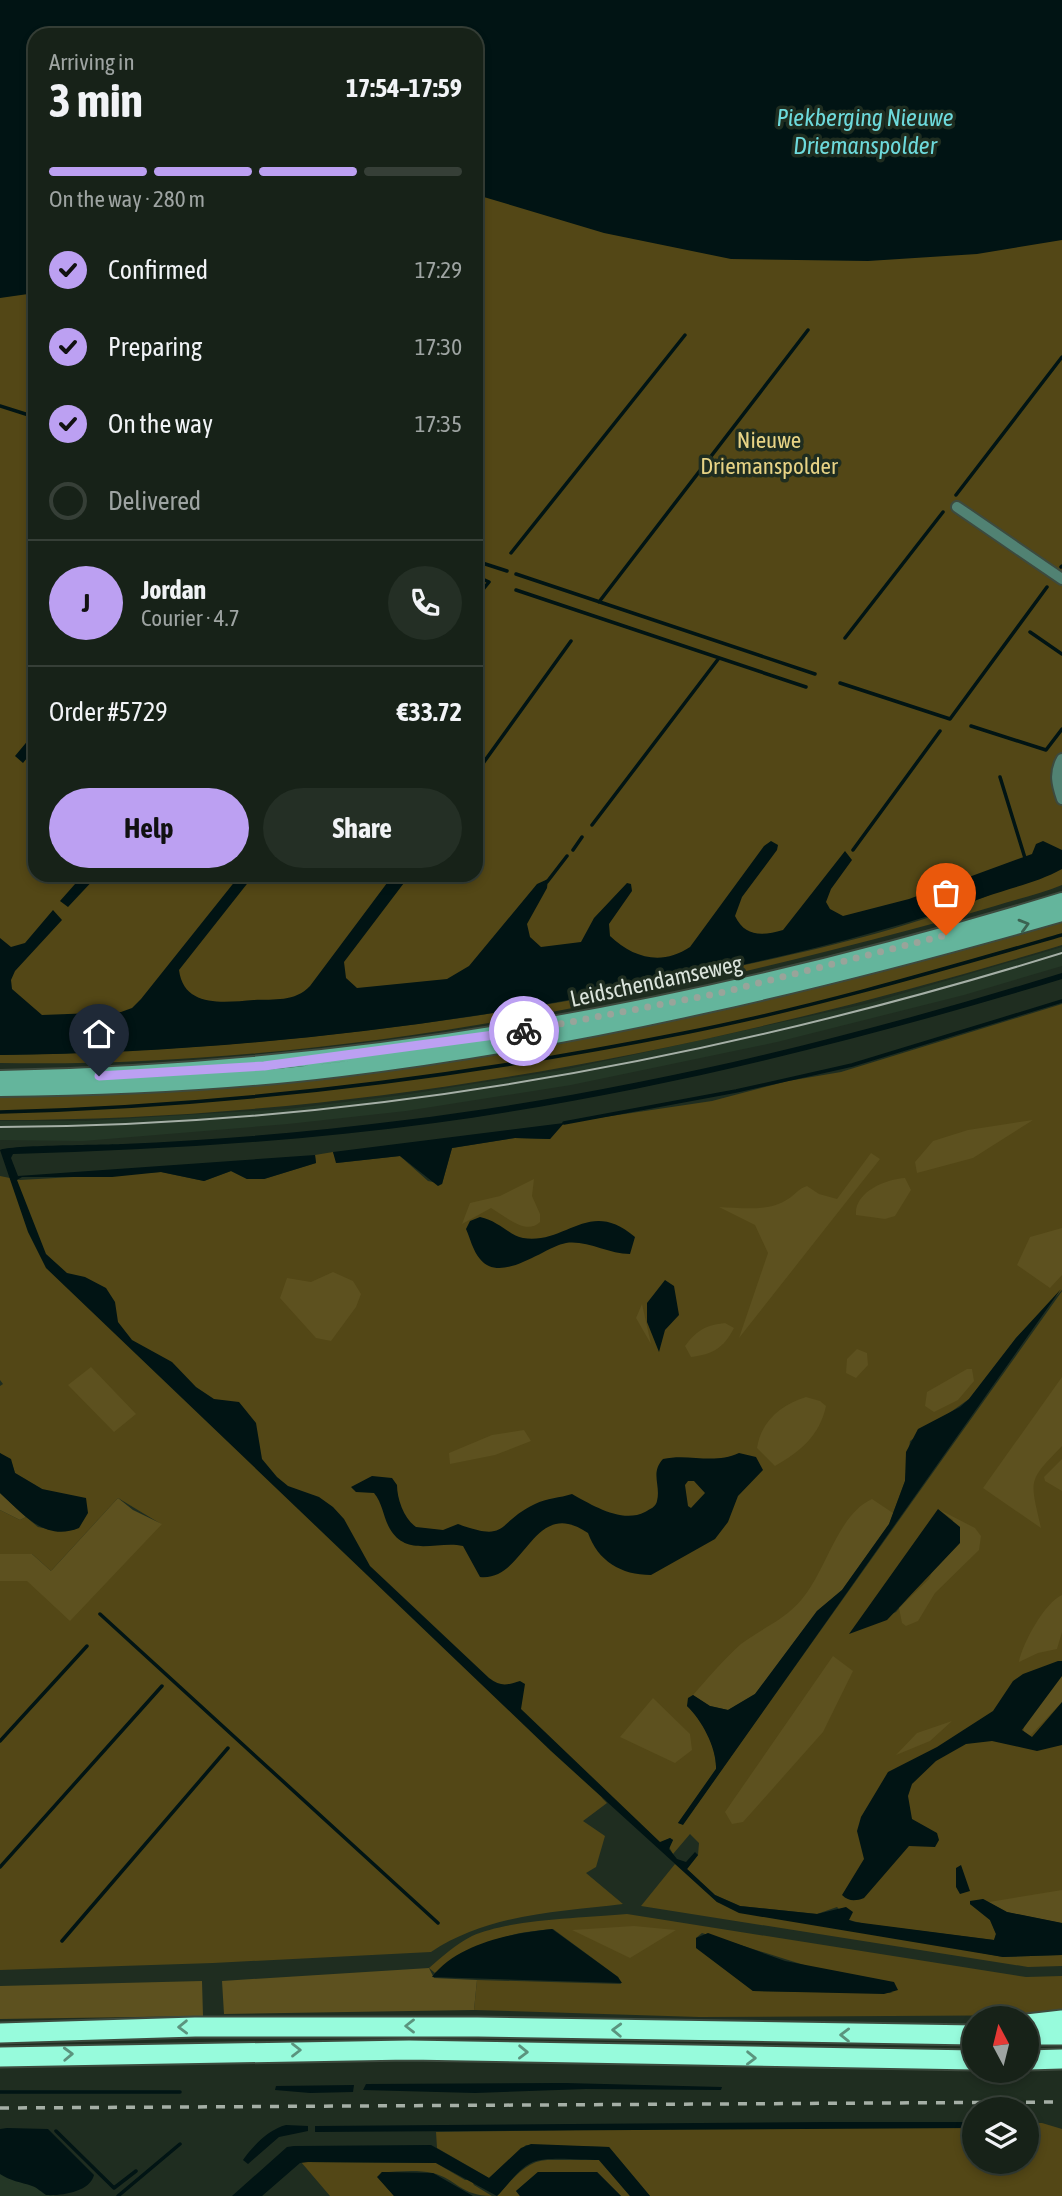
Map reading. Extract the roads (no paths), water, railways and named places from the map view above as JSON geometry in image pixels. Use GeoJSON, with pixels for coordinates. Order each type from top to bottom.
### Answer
{"type":"FeatureCollection","features":[{"type":"Feature","properties":{"kind":"highway"},"geometry":{"type":"LineString","coordinates":[[1040,2023],[1062,2020]]}},
{"type":"Feature","properties":{"kind":"highway"},"geometry":{"type":"LineString","coordinates":[[0,2033],[195,2027],[439,2026],[962,2035]]}},
{"type":"Feature","properties":{"kind":"highway"},"geometry":{"type":"LineString","coordinates":[[913,2036],[962,2030]]}},
{"type":"Feature","properties":{"kind":"highway"},"geometry":{"type":"LineString","coordinates":[[1040,2035],[1062,2035]]}},
{"type":"Feature","properties":{"kind":"highway"},"geometry":{"type":"LineString","coordinates":[[0,2057],[409,2050],[962,2060]]}},
{"type":"Feature","properties":{"kind":"highway"},"geometry":{"type":"LineString","coordinates":[[1040,2060],[1062,2059]]}},
{"type":"Feature","properties":{"kind":"main road","name":"Leidschendamseweg"},"geometry":{"type":"LineString","coordinates":[[0,1078],[123,1076],[264,1066],[521,1031],[720,993],[880,953],[1062,900]]}},
{"type":"Feature","properties":{"kind":"main road","name":"Leidschendamseweg"},"geometry":{"type":"LineString","coordinates":[[0,1089],[201,1083],[453,1054],[626,1024],[783,989],[1062,914]]}},
{"type":"Feature","properties":{"kind":"street"},"geometry":{"type":"LineString","coordinates":[[957,507],[1062,579]]}},
{"type":"Feature","properties":{"kind":"street"},"geometry":{"type":"LineString","coordinates":[[1062,759],[1056,769],[1056,779],[1062,799]]}},
{"type":"Feature","properties":{"kind":"water","name":"Piekberging Nieuwe Driemanspolder"},"geometry":{"type":"Polygon","coordinates":[[[0,0],[1062,0],[1062,240],[977,254],[868,261],[731,259],[604,233],[483,197],[483,28],[28,28],[28,294],[0,298],[0,0]]]}},
{"type":"Feature","properties":{"kind":"water"},"geometry":{"type":"Polygon","coordinates":[[[28,740],[28,757],[23,763],[15,756],[28,740]]]}},
{"type":"Feature","properties":{"kind":"water"},"geometry":{"type":"Polygon","coordinates":[[[771,841],[778,845],[742,897],[735,916],[744,928],[761,934],[783,930],[845,851],[852,860],[831,889],[826,902],[830,909],[843,916],[909,899],[1032,854],[1036,844],[1043,841],[1062,850],[1062,869],[1044,878],[929,916],[846,940],[760,961],[572,999],[383,1029],[287,1039],[96,1053],[0,1055],[0,938],[11,947],[25,943],[53,910],[62,920],[15,971],[11,980],[12,989],[42,1015],[121,1012],[132,1008],[234,882],[248,882],[179,970],[183,983],[198,997],[219,1002],[277,999],[298,995],[310,986],[388,882],[405,882],[344,962],[346,978],[357,988],[447,979],[469,966],[537,884],[548,879],[547,888],[527,924],[530,937],[541,947],[581,942],[594,918],[627,883],[631,884],[632,891],[609,924],[610,936],[628,950],[648,957],[658,958],[679,953],[690,947],[764,846],[771,841]]]}},
{"type":"Feature","properties":{"kind":"water"},"geometry":{"type":"Polygon","coordinates":[[[77,882],[91,882],[68,907],[60,901],[77,882]]]}},
{"type":"Feature","properties":{"kind":"water"},"geometry":{"type":"Polygon","coordinates":[[[1062,973],[1062,979],[830,1044],[673,1081],[514,1111],[435,1123],[278,1140],[13,1154],[11,1158],[18,1176],[315,1155],[316,1163],[264,1179],[247,1179],[231,1171],[204,1181],[161,1172],[112,1177],[22,1177],[17,1180],[46,1254],[67,1273],[85,1277],[106,1288],[115,1302],[118,1322],[132,1340],[172,1362],[196,1387],[214,1399],[239,1402],[256,1423],[262,1459],[277,1477],[288,1486],[319,1497],[333,1507],[344,1519],[370,1566],[489,1678],[501,1684],[520,1681],[525,1684],[521,1709],[660,1842],[670,1838],[673,1840],[669,1849],[677,1859],[686,1862],[695,1852],[698,1855],[687,1869],[715,1895],[740,1906],[817,1914],[846,1907],[853,1912],[849,1920],[855,1922],[994,1940],[996,1934],[990,1920],[970,1904],[970,1901],[983,1899],[1007,1912],[1062,1923],[1062,1955],[1003,1957],[739,1913],[717,1902],[551,1751],[46,1268],[28,1232],[0,1150],[300,1132],[488,1109],[736,1061],[900,1020],[1062,973]]]}},
{"type":"Feature","properties":{"kind":"water"},"geometry":{"type":"Polygon","coordinates":[[[564,1123],[550,1139],[515,1138],[452,1148],[442,1184],[438,1186],[400,1156],[336,1163],[333,1152],[564,1123]]]}},
{"type":"Feature","properties":{"kind":"water"},"geometry":{"type":"Polygon","coordinates":[[[480,1217],[523,1238],[538,1238],[578,1225],[604,1221],[619,1226],[635,1237],[630,1254],[582,1243],[566,1243],[523,1262],[499,1268],[489,1266],[480,1259],[466,1229],[470,1221],[480,1217]]]}},
{"type":"Feature","properties":{"kind":"water"},"geometry":{"type":"Polygon","coordinates":[[[665,1280],[674,1286],[679,1315],[665,1330],[659,1352],[647,1322],[647,1303],[665,1280]]]}},
{"type":"Feature","properties":{"kind":"water"},"geometry":{"type":"Polygon","coordinates":[[[1061,1289],[683,1825],[678,1823],[716,1769],[711,1744],[703,1727],[687,1706],[688,1698],[693,1695],[710,1706],[728,1710],[755,1694],[817,1611],[842,1590],[889,1524],[905,1481],[906,1452],[918,1429],[960,1407],[969,1399],[1016,1338],[1061,1289]]]}},
{"type":"Feature","properties":{"kind":"water"},"geometry":{"type":"Polygon","coordinates":[[[0,1453],[11,1459],[15,1473],[42,1489],[86,1498],[88,1513],[79,1528],[67,1531],[45,1529],[26,1517],[0,1493],[0,1453]]]}},
{"type":"Feature","properties":{"kind":"water"},"geometry":{"type":"Polygon","coordinates":[[[739,1453],[756,1457],[763,1470],[738,1496],[728,1522],[715,1539],[651,1575],[630,1572],[612,1564],[604,1559],[588,1533],[569,1524],[554,1525],[541,1532],[508,1567],[496,1575],[480,1577],[463,1546],[414,1546],[405,1543],[390,1529],[374,1493],[356,1492],[351,1487],[372,1476],[392,1478],[397,1485],[405,1514],[416,1527],[443,1530],[458,1524],[486,1532],[501,1528],[522,1511],[544,1500],[572,1494],[607,1512],[636,1515],[651,1509],[656,1503],[656,1474],[663,1459],[710,1459],[739,1453]],[[688,1481],[685,1485],[688,1506],[691,1508],[705,1493],[694,1481],[688,1481]]]}},
{"type":"Feature","properties":{"kind":"water"},"geometry":{"type":"Polygon","coordinates":[[[938,1509],[960,1527],[960,1543],[887,1620],[849,1634],[938,1509]]]}},
{"type":"Feature","properties":{"kind":"water"},"geometry":{"type":"Polygon","coordinates":[[[1062,1661],[1062,1676],[1022,1730],[1032,1737],[1062,1702],[1062,1745],[1037,1751],[992,1741],[966,1744],[936,1761],[912,1784],[908,1796],[912,1819],[937,1833],[939,1840],[935,1847],[909,1846],[864,1898],[853,1900],[842,1895],[864,1859],[857,1831],[861,1817],[888,1772],[937,1747],[993,1711],[1013,1681],[1023,1674],[1062,1661]]]}},
{"type":"Feature","properties":{"kind":"water"},"geometry":{"type":"Polygon","coordinates":[[[961,1865],[970,1891],[960,1894],[956,1887],[956,1868],[961,1865]]]}},
{"type":"Feature","properties":{"kind":"water"},"geometry":{"type":"Polygon","coordinates":[[[552,1929],[618,1977],[622,1983],[432,1977],[443,1965],[471,1948],[520,1933],[552,1929]]]}},
{"type":"Feature","properties":{"kind":"water"},"geometry":{"type":"Polygon","coordinates":[[[708,1933],[785,1961],[894,1982],[898,1990],[884,1994],[753,1991],[696,1948],[696,1938],[708,1933]]]}},
{"type":"Feature","properties":{"kind":"water"},"geometry":{"type":"Polygon","coordinates":[[[565,2083],[722,2087],[721,2090],[586,2089],[475,2093],[363,2090],[366,2084],[565,2083]]]}},
{"type":"Feature","properties":{"kind":"water"},"geometry":{"type":"Polygon","coordinates":[[[354,2085],[353,2092],[310,2093],[275,2090],[276,2086],[354,2085]]]}},
{"type":"Feature","properties":{"kind":"water"},"geometry":{"type":"Polygon","coordinates":[[[962,2122],[962,2128],[315,2132],[315,2126],[962,2122]]]}},
{"type":"Feature","properties":{"kind":"water"},"geometry":{"type":"Polygon","coordinates":[[[286,2125],[308,2126],[308,2131],[279,2137],[248,2164],[243,2160],[262,2139],[286,2125]]]}},
{"type":"Feature","properties":{"kind":"water"},"geometry":{"type":"Polygon","coordinates":[[[0,2129],[48,2129],[94,2175],[91,2181],[74,2192],[46,2195],[34,2187],[0,2174],[0,2129]]]}},
{"type":"Feature","properties":{"kind":"water"},"geometry":{"type":"Polygon","coordinates":[[[531,2144],[609,2147],[650,2196],[630,2196],[599,2160],[555,2159],[539,2160],[528,2165],[497,2196],[436,2163],[308,2162],[300,2163],[262,2196],[232,2196],[287,2147],[431,2145],[489,2178],[521,2148],[531,2144]]]}},
{"type":"Feature","properties":{"kind":"water"},"geometry":{"type":"Polygon","coordinates":[[[382,2172],[433,2173],[473,2196],[394,2196],[377,2177],[382,2172]]]}},
{"type":"Feature","properties":{"kind":"water"},"geometry":{"type":"Polygon","coordinates":[[[538,2172],[597,2172],[621,2196],[520,2196],[516,2191],[538,2172]]]}},
{"type":"Feature","properties":{"kind":"waterway"},"geometry":{"type":"LineString","coordinates":[[599,602],[808,330]]}},
{"type":"Feature","properties":{"kind":"waterway"},"geometry":{"type":"LineString","coordinates":[[511,553],[685,335]]}},
{"type":"Feature","properties":{"kind":"waterway"},"geometry":{"type":"LineString","coordinates":[[956,495],[1062,357]]}},
{"type":"Feature","properties":{"kind":"waterway"},"geometry":{"type":"LineString","coordinates":[[0,406],[28,415]]}},
{"type":"Feature","properties":{"kind":"waterway"},"geometry":{"type":"LineString","coordinates":[[845,638],[943,512]]}},
{"type":"Feature","properties":{"kind":"waterway"},"geometry":{"type":"LineString","coordinates":[[483,563],[507,571]]}},
{"type":"Feature","properties":{"kind":"waterway"},"geometry":{"type":"LineString","coordinates":[[516,574],[815,674]]}},
{"type":"Feature","properties":{"kind":"waterway"},"geometry":{"type":"LineString","coordinates":[[483,579],[489,582],[483,589]]}},
{"type":"Feature","properties":{"kind":"waterway"},"geometry":{"type":"LineString","coordinates":[[840,683],[950,719],[1047,587]]}},
{"type":"Feature","properties":{"kind":"waterway"},"geometry":{"type":"LineString","coordinates":[[516,590],[806,687]]}},
{"type":"Feature","properties":{"kind":"waterway"},"geometry":{"type":"LineString","coordinates":[[1030,632],[1062,654]]}},
{"type":"Feature","properties":{"kind":"waterway"},"geometry":{"type":"LineString","coordinates":[[483,763],[571,641]]}},
{"type":"Feature","properties":{"kind":"waterway"},"geometry":{"type":"LineString","coordinates":[[592,825],[719,658]]}},
{"type":"Feature","properties":{"kind":"waterway"},"geometry":{"type":"LineString","coordinates":[[971,726],[1046,750],[1062,729]]}},
{"type":"Feature","properties":{"kind":"waterway"},"geometry":{"type":"LineString","coordinates":[[853,850],[940,731]]}},
{"type":"Feature","properties":{"kind":"waterway"},"geometry":{"type":"LineString","coordinates":[[1000,777],[1025,858]]}},
{"type":"Feature","properties":{"kind":"waterway"},"geometry":{"type":"LineString","coordinates":[[573,850],[582,837]]}},
{"type":"Feature","properties":{"kind":"waterway"},"geometry":{"type":"LineString","coordinates":[[547,882],[567,856]]}},
{"type":"Feature","properties":{"kind":"waterway"},"geometry":{"type":"LineString","coordinates":[[0,1112],[172,1103],[344,1087],[599,1049],[779,1012],[1062,935]]}},
{"type":"Feature","properties":{"kind":"waterway"},"geometry":{"type":"LineString","coordinates":[[564,1123],[736,1091],[852,1065],[1062,1001]]}},
{"type":"Feature","properties":{"kind":"waterway"},"geometry":{"type":"LineString","coordinates":[[100,1614],[438,1923]]}},
{"type":"Feature","properties":{"kind":"waterway"},"geometry":{"type":"LineString","coordinates":[[0,1741],[87,1646]]}},
{"type":"Feature","properties":{"kind":"waterway"},"geometry":{"type":"LineString","coordinates":[[0,1867],[162,1686]]}},
{"type":"Feature","properties":{"kind":"waterway"},"geometry":{"type":"LineString","coordinates":[[62,1941],[228,1748]]}},
{"type":"Feature","properties":{"kind":"waterway"},"geometry":{"type":"LineString","coordinates":[[0,2092],[180,2092]]}},
{"type":"Feature","properties":{"kind":"waterway"},"geometry":{"type":"LineString","coordinates":[[56,2131],[114,2188],[136,2171]]}},
{"type":"Feature","properties":{"kind":"waterway"},"geometry":{"type":"LineString","coordinates":[[118,2196],[180,2144]]}},
{"type":"Feature","properties":{"kind":"tram line"},"geometry":{"type":"LineString","coordinates":[[0,1127],[135,1124],[270,1114],[404,1099],[537,1079],[802,1025],[933,991],[1062,953]]}},
{"type":"Feature","properties":{"kind":"railway"},"geometry":{"type":"LineString","coordinates":[[0,2108],[1062,2102]]}},
{"type":"Feature","properties":{"kind":"park label","name":"Nieuwe Driemanspolder"},"geometry":{"type":"Point","coordinates":[769,453]}}]}
